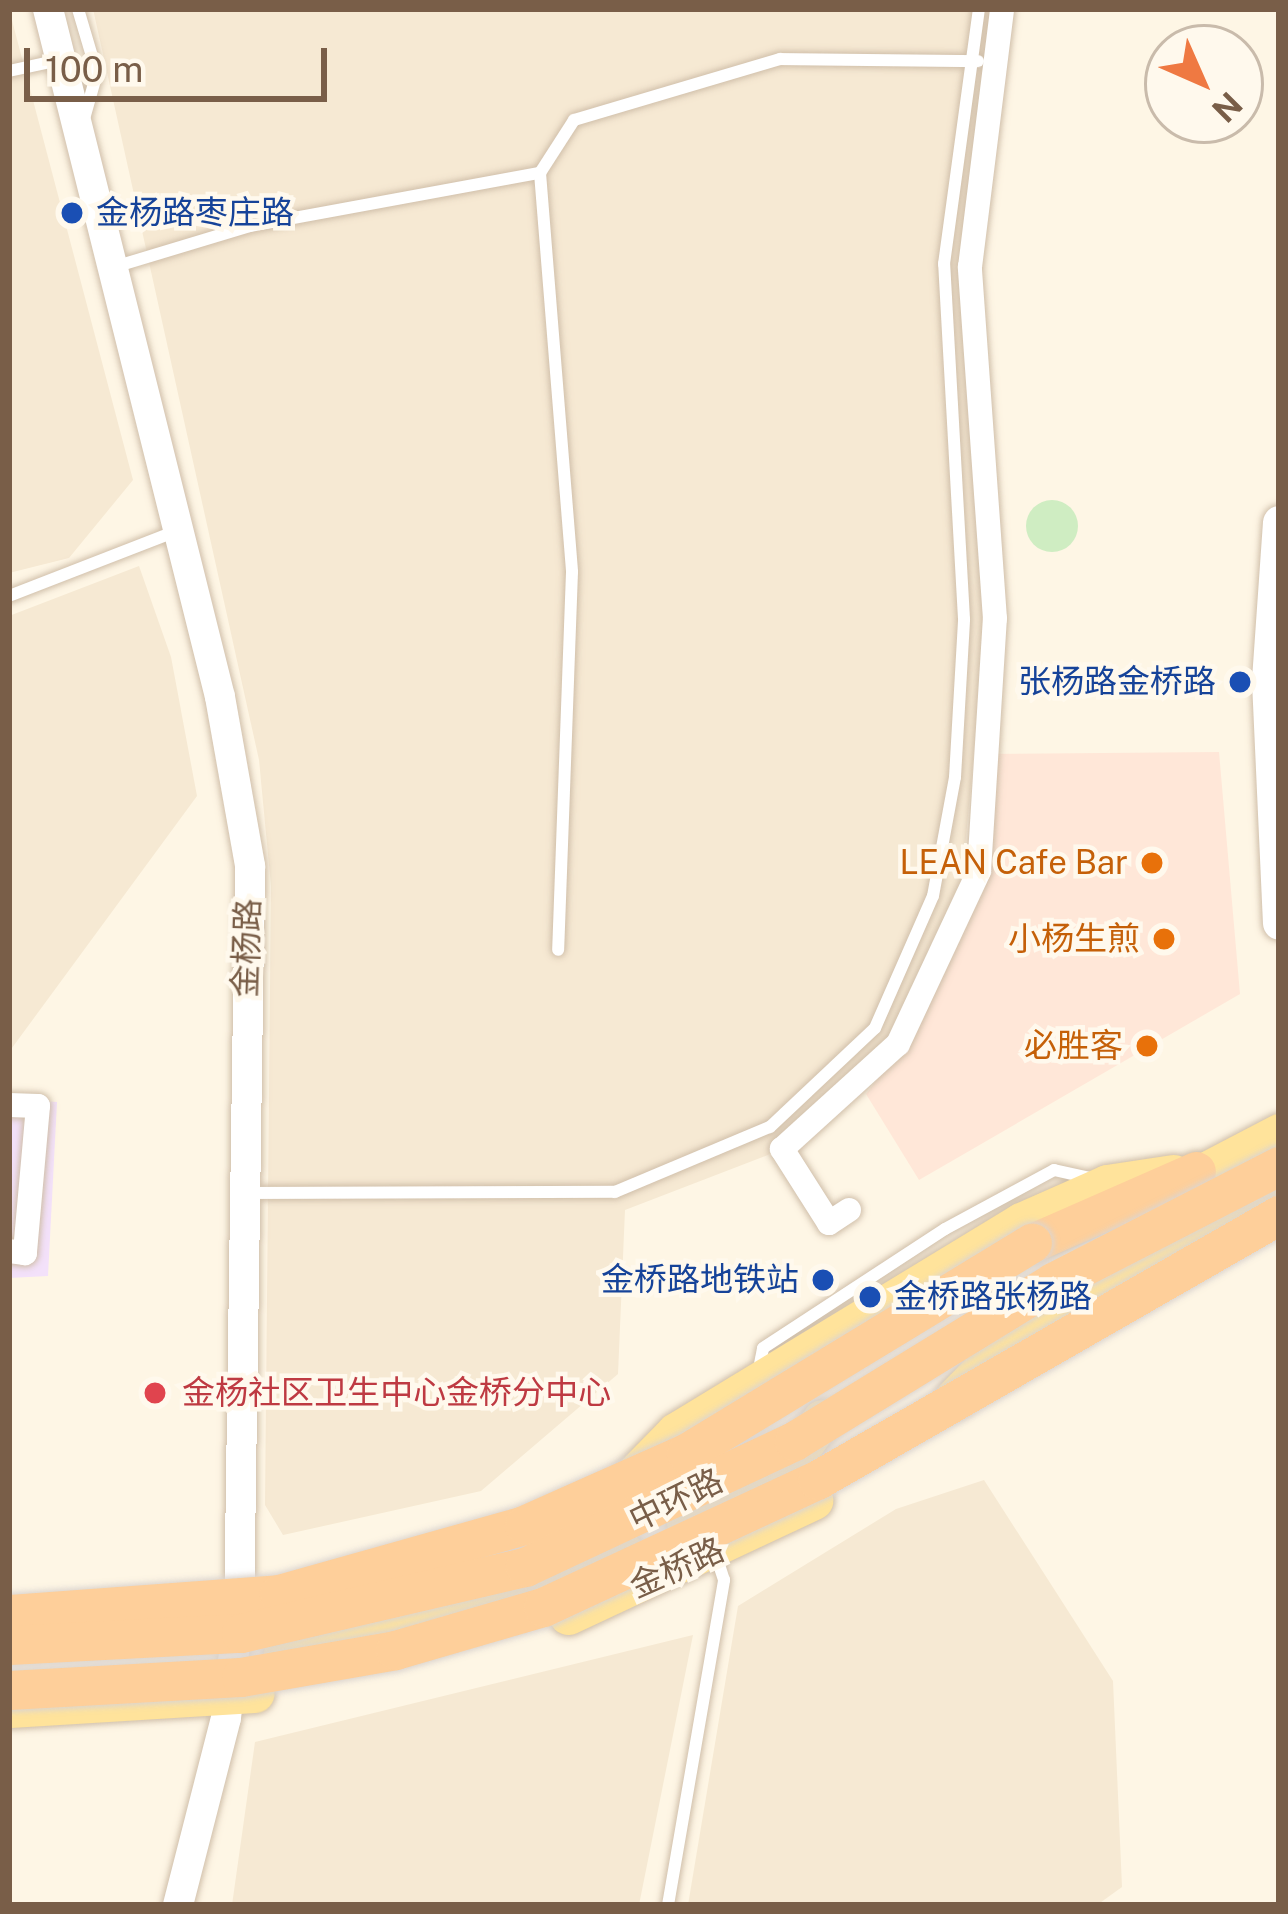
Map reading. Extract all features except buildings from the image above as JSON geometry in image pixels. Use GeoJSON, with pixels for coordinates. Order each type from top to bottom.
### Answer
{"type":"FeatureCollection","features":[{"type":"Feature","properties":{"kind":"highway","name":"中环路"},"geometry":{"type":"LineString","coordinates":[[11,1625],[241,1633],[382,1608],[609,1534],[794,1442],[1053,1282],[1279,1166]]}},
{"type":"Feature","properties":{"kind":"highway"},"geometry":{"type":"LineString","coordinates":[[11,1625],[279,1594],[524,1525],[686,1453],[1032,1243],[1196,1171]]}},
{"type":"Feature","properties":{"kind":"highway","name":"中环路"},"geometry":{"type":"LineString","coordinates":[[9,1690],[241,1677],[395,1650],[542,1607],[817,1480],[1279,1215]]}},
{"type":"Feature","properties":{"kind":"main road"},"geometry":{"type":"LineString","coordinates":[[1279,522],[1268,682],[1279,922]]}},
{"type":"Feature","properties":{"kind":"main road"},"geometry":{"type":"LineString","coordinates":[[230,1697],[286,1650],[511,1595],[1196,1171],[1279,1133]]}},
{"type":"Feature","properties":{"kind":"main road"},"geometry":{"type":"LineString","coordinates":[[609,1534],[656,1447],[1021,1222],[1107,1184],[1196,1171]]}},
{"type":"Feature","properties":{"kind":"main road"},"geometry":{"type":"LineString","coordinates":[[920,1438],[1023,1327],[1279,1187]]}},
{"type":"Feature","properties":{"kind":"main road","name":"金桥路"},"geometry":{"type":"LineString","coordinates":[[9,1708],[230,1697],[446,1653],[715,1553],[1279,1235]]}},
{"type":"Feature","properties":{"kind":"main road"},"geometry":{"type":"LineString","coordinates":[[11,1625],[239,1613],[377,1588],[609,1534],[787,1468],[835,1397]]}},
{"type":"Feature","properties":{"kind":"main road"},"geometry":{"type":"LineString","coordinates":[[9,1670],[193,1661],[219,1646],[239,1613]]}},
{"type":"Feature","properties":{"kind":"street","name":"金杨路"},"geometry":{"type":"LineString","coordinates":[[48,9],[178,530],[250,866],[239,1613],[230,1697],[178,1903]]}},
{"type":"Feature","properties":{"kind":"street"},"geometry":{"type":"LineString","coordinates":[[849,1210],[829,1223],[782,1149],[898,1044],[979,871],[994,619],[970,267],[1002,9]]}},
{"type":"Feature","properties":{"kind":"street"},"geometry":{"type":"LineString","coordinates":[[9,1105],[38,1106],[25,1253],[9,1251]]}},
{"type":"Feature","properties":{"kind":"street"},"geometry":{"type":"LineString","coordinates":[[9,1728],[51,1707],[107,1666]]}},
{"type":"Feature","properties":{"kind":"lane"},"geometry":{"type":"LineString","coordinates":[[78,9],[97,74],[79,137]]}},
{"type":"Feature","properties":{"kind":"lane"},"geometry":{"type":"LineString","coordinates":[[244,1193],[615,1192],[770,1126],[875,1028],[933,896],[955,777],[964,619],[944,264],[978,61],[980,9]]}},
{"type":"Feature","properties":{"kind":"lane"},"geometry":{"type":"LineString","coordinates":[[558,950],[572,572],[540,173],[574,120],[780,59],[978,61]]}},
{"type":"Feature","properties":{"kind":"lane"},"geometry":{"type":"LineString","coordinates":[[9,71],[61,60]]}},
{"type":"Feature","properties":{"kind":"lane"},"geometry":{"type":"LineString","coordinates":[[112,268],[250,226],[540,173]]}},
{"type":"Feature","properties":{"kind":"lane"},"geometry":{"type":"LineString","coordinates":[[9,596],[178,530]]}},
{"type":"Feature","properties":{"kind":"lane"},"geometry":{"type":"LineString","coordinates":[[668,1905],[724,1580],[715,1553]]}},
{"type":"Feature","properties":{"kind":"shaded area"},"geometry":{"type":"Polygon","coordinates":[[[9,9],[133,480],[69,558],[9,573],[9,9]]]}},
{"type":"Feature","properties":{"kind":"shaded area"},"geometry":{"type":"Polygon","coordinates":[[[93,9],[994,9],[959,278],[987,608],[962,881],[896,1037],[768,1155],[625,1210],[618,1374],[481,1491],[283,1535],[265,1505],[271,886],[259,760],[93,9]]]}},
{"type":"Feature","properties":{"kind":"shaded area"},"geometry":{"type":"Polygon","coordinates":[[[139,566],[171,657],[197,796],[9,1052],[9,616],[139,566]]]}},
{"type":"Feature","properties":{"kind":"shaded area"},"geometry":{"type":"Polygon","coordinates":[[[1219,752],[1240,994],[919,1180],[866,1094],[903,1046],[981,888],[984,754],[1219,752]]]}},
{"type":"Feature","properties":{"kind":"shaded area"},"geometry":{"type":"Polygon","coordinates":[[[9,1099],[57,1102],[48,1276],[9,1278],[9,1099]]]}},
{"type":"Feature","properties":{"kind":"shaded area"},"geometry":{"type":"Polygon","coordinates":[[[984,1480],[1113,1681],[1122,1887],[1097,1905],[688,1905],[738,1606],[896,1509],[984,1480]]]}},
{"type":"Feature","properties":{"kind":"shaded area"},"geometry":{"type":"Polygon","coordinates":[[[693,1635],[639,1905],[232,1905],[255,1742],[693,1635]]]}},
{"type":"Feature","properties":{"kind":"green space"},"geometry":{"type":"Polygon","coordinates":[[[1052,500],[1071,507],[1078,526],[1071,545],[1052,552],[1033,545],[1026,526],[1033,507],[1052,500]]]}},
{"type":"Feature","properties":{"kind":"place","name":"金杨路枣庄路"},"geometry":{"type":"Point","coordinates":[72,213]}},
{"type":"Feature","properties":{"kind":"place","name":"张杨路金桥路"},"geometry":{"type":"Point","coordinates":[1240,682]}},
{"type":"Feature","properties":{"kind":"place","name":"LEAN Cafe Bar"},"geometry":{"type":"Point","coordinates":[1152,863]}},
{"type":"Feature","properties":{"kind":"place","name":"小杨生煎"},"geometry":{"type":"Point","coordinates":[1164,939]}},
{"type":"Feature","properties":{"kind":"place","name":"必胜客"},"geometry":{"type":"Point","coordinates":[1147,1046]}},
{"type":"Feature","properties":{"kind":"place","name":"金桥路地铁站"},"geometry":{"type":"Point","coordinates":[823,1280]}},
{"type":"Feature","properties":{"kind":"place","name":"金桥路张杨路"},"geometry":{"type":"Point","coordinates":[870,1297]}},
{"type":"Feature","properties":{"kind":"place","name":"金杨社区卫生中心金桥分中心"},"geometry":{"type":"Point","coordinates":[155,1393]}}]}
